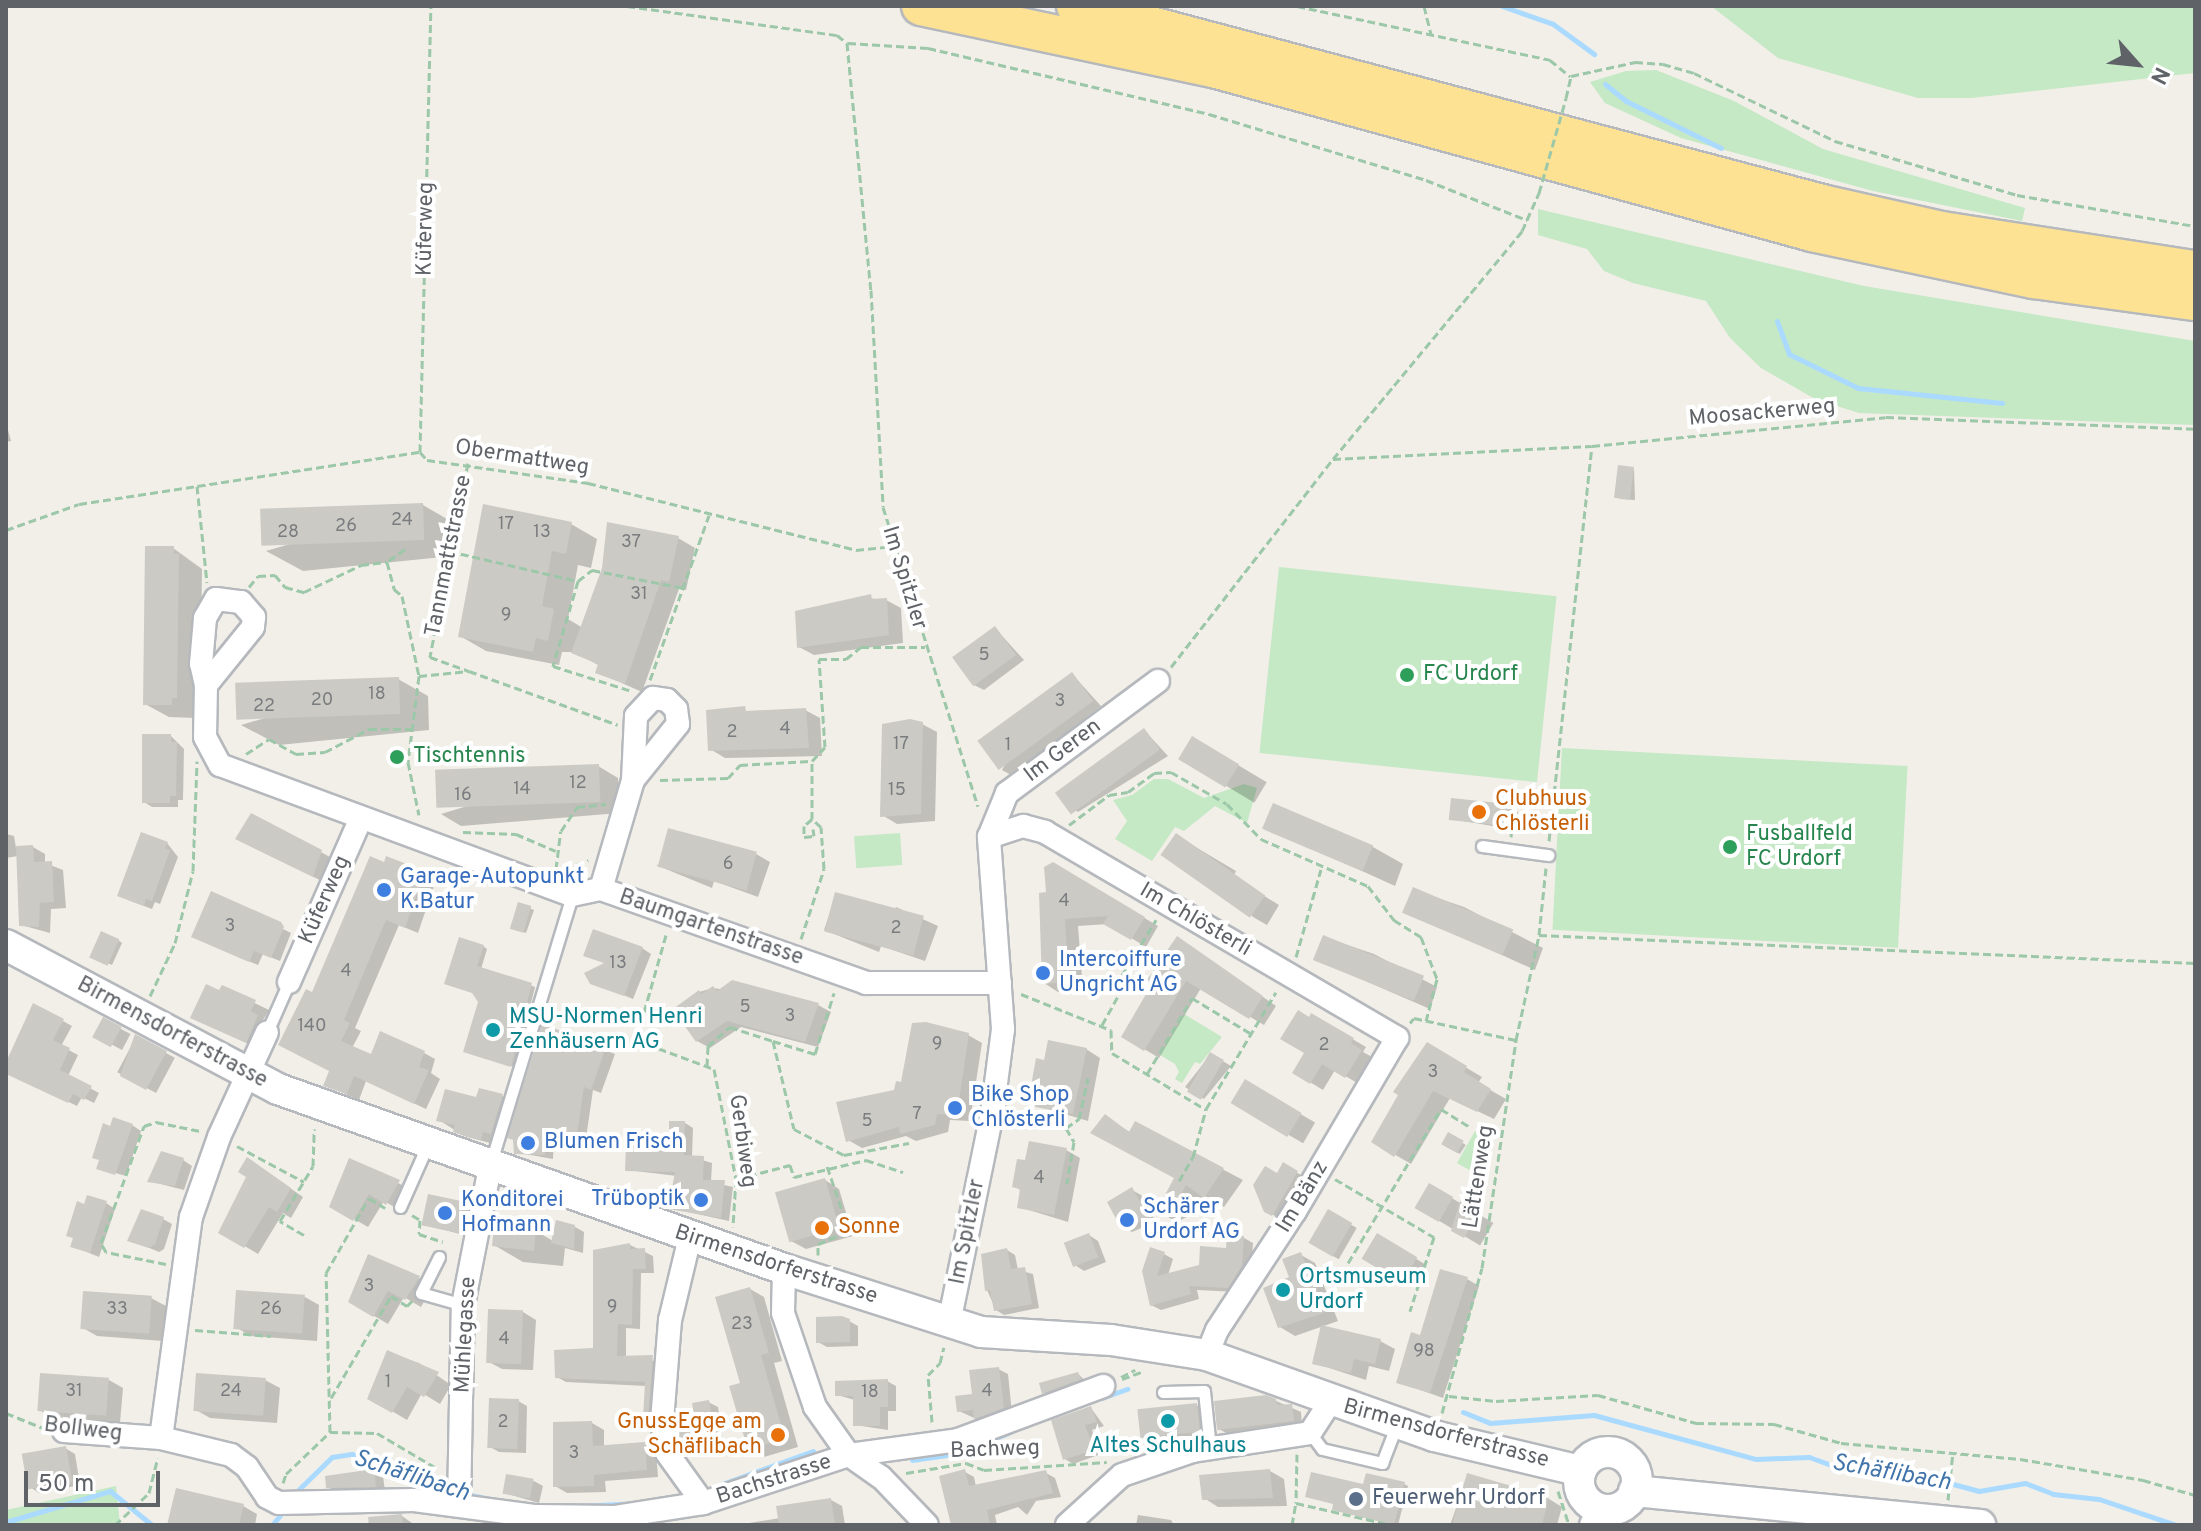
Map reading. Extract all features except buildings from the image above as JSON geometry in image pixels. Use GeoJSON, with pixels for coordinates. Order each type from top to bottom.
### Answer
{"type":"FeatureCollection","features":[{"type":"Feature","properties":{"kind":"highway"},"geometry":{"type":"LineString","coordinates":[[921,6],[1213,68],[1812,232],[2034,279],[2195,301]]}},
{"type":"Feature","properties":{"kind":"highway"},"geometry":{"type":"LineString","coordinates":[[1076,6],[1822,204],[1942,231],[2195,270]]}},
{"type":"Feature","properties":{"kind":"main road","name":"Birmensdorferstrasse"},"geometry":{"type":"LineString","coordinates":[[6,945],[250,1075],[427,1146],[784,1269],[947,1331],[1111,1340],[1207,1355],[1397,1424],[1581,1471]]}},
{"type":"Feature","properties":{"kind":"main road"},"geometry":{"type":"LineString","coordinates":[[1615,1453],[1631,1464],[1634,1491],[1619,1508],[1595,1516],[1581,1492],[1581,1471],[1594,1455],[1615,1453]]}},
{"type":"Feature","properties":{"kind":"main road"},"geometry":{"type":"LineString","coordinates":[[1634,1491],[1796,1516],[1980,1525]]}},
{"type":"Feature","properties":{"kind":"street"},"geometry":{"type":"LineString","coordinates":[[206,685],[253,627],[254,617],[241,602],[216,599],[203,629],[206,685],[202,719],[209,751],[233,770],[361,818],[560,885]]}},
{"type":"Feature","properties":{"kind":"street","name":"Im Geren"},"geometry":{"type":"LineString","coordinates":[[989,837],[1007,793],[1158,681]]}},
{"type":"Feature","properties":{"kind":"street"},"geometry":{"type":"LineString","coordinates":[[601,889],[633,780],[639,708],[653,698],[673,704],[678,724],[633,780]]}},
{"type":"Feature","properties":{"kind":"street","name":"Küferweg"},"geometry":{"type":"LineString","coordinates":[[287,986],[361,818]]}},
{"type":"Feature","properties":{"kind":"street","name":"Im Chlösterli"},"geometry":{"type":"LineString","coordinates":[[989,837],[1023,826],[1053,836],[1397,1038]]}},
{"type":"Feature","properties":{"kind":"street","name":"Im Spitzler"},"geometry":{"type":"LineString","coordinates":[[947,1331],[992,1114],[1003,1029],[989,837]]}},
{"type":"Feature","properties":{"kind":"street","name":"Baumgartenstrasse"},"geometry":{"type":"LineString","coordinates":[[560,885],[601,889],[866,983],[1001,988]]}},
{"type":"Feature","properties":{"kind":"street","name":"Küferweg"},"geometry":{"type":"LineString","coordinates":[[250,1075],[267,1032]]}},
{"type":"Feature","properties":{"kind":"street","name":"Im Bänz"},"geometry":{"type":"LineString","coordinates":[[1207,1355],[1217,1330],[1319,1170],[1397,1038]]}},
{"type":"Feature","properties":{"kind":"street"},"geometry":{"type":"LineString","coordinates":[[250,1075],[219,1137],[191,1217],[161,1438],[231,1455],[247,1467],[267,1497],[288,1503]]}},
{"type":"Feature","properties":{"kind":"street","name":"Mühlegasse"},"geometry":{"type":"LineString","coordinates":[[460,1493],[463,1305],[490,1168]]}},
{"type":"Feature","properties":{"kind":"street"},"geometry":{"type":"LineString","coordinates":[[690,1237],[670,1320],[662,1421],[667,1453],[700,1496]]}},
{"type":"Feature","properties":{"kind":"street"},"geometry":{"type":"LineString","coordinates":[[784,1269],[780,1301],[815,1407],[849,1455],[881,1477],[927,1525]]}},
{"type":"Feature","properties":{"kind":"street","name":"Bachstrasse"},"geometry":{"type":"LineString","coordinates":[[288,1503],[460,1493],[574,1518],[660,1512],[700,1496],[849,1455],[958,1440],[1111,1382]]}},
{"type":"Feature","properties":{"kind":"street"},"geometry":{"type":"LineString","coordinates":[[1071,1524],[1122,1475],[1210,1448],[1304,1435],[1330,1402]]}},
{"type":"Feature","properties":{"kind":"street","name":"Bollweg"},"geometry":{"type":"LineString","coordinates":[[64,1431],[161,1438]]}},
{"type":"Feature","properties":{"kind":"lane"},"geometry":{"type":"LineString","coordinates":[[1482,846],[1548,855]]}},
{"type":"Feature","properties":{"kind":"lane"},"geometry":{"type":"LineString","coordinates":[[490,1168],[560,885]]}},
{"type":"Feature","properties":{"kind":"lane","name":"Küferweg"},"geometry":{"type":"LineString","coordinates":[[267,1032],[287,986]]}},
{"type":"Feature","properties":{"kind":"lane"},"geometry":{"type":"LineString","coordinates":[[400,1207],[427,1146]]}},
{"type":"Feature","properties":{"kind":"lane"},"geometry":{"type":"LineString","coordinates":[[439,1257],[421,1293],[463,1305]]}},
{"type":"Feature","properties":{"kind":"lane"},"geometry":{"type":"LineString","coordinates":[[1163,1392],[1204,1391],[1210,1448]]}},
{"type":"Feature","properties":{"kind":"lane"},"geometry":{"type":"LineString","coordinates":[[1304,1435],[1322,1449],[1382,1463],[1397,1424]]}},
{"type":"Feature","properties":{"kind":"path","name":"Küferweg"},"geometry":{"type":"LineString","coordinates":[[420,452],[431,6]]}},
{"type":"Feature","properties":{"kind":"path"},"geometry":{"type":"LineString","coordinates":[[627,6],[837,35],[847,43],[928,48],[1209,114],[1426,180],[1527,220]]}},
{"type":"Feature","properties":{"kind":"path"},"geometry":{"type":"LineString","coordinates":[[1297,6],[1550,60],[1571,76],[1635,62],[1663,64],[1694,73],[1835,141],[2017,195],[2195,226]]}},
{"type":"Feature","properties":{"kind":"path"},"geometry":{"type":"LineString","coordinates":[[1424,6],[1431,34]]}},
{"type":"Feature","properties":{"kind":"path","name":"Im Spitzler"},"geometry":{"type":"LineString","coordinates":[[847,43],[871,290],[883,507],[925,647],[989,837]]}},
{"type":"Feature","properties":{"kind":"path"},"geometry":{"type":"LineString","coordinates":[[1158,681],[1214,617],[1333,459],[1527,220],[1539,193],[1571,76]]}},
{"type":"Feature","properties":{"kind":"path","name":"Moosackerweg"},"geometry":{"type":"LineString","coordinates":[[1333,459],[1592,446],[1886,417],[2195,429]]}},
{"type":"Feature","properties":{"kind":"path","name":"Lättenweg"},"geometry":{"type":"LineString","coordinates":[[1439,1420],[1449,1396],[1482,1268],[1516,1040],[1539,935],[1592,446]]}},
{"type":"Feature","properties":{"kind":"path","name":"Obermattweg"},"geometry":{"type":"LineString","coordinates":[[6,530],[79,504],[420,452],[427,460],[468,463],[588,483],[856,550],[893,546]]}},
{"type":"Feature","properties":{"kind":"path","name":"Tannmattstrasse"},"geometry":{"type":"LineString","coordinates":[[468,463],[430,657],[469,671]]}},
{"type":"Feature","properties":{"kind":"path"},"geometry":{"type":"LineString","coordinates":[[197,485],[207,587],[216,599]]}},
{"type":"Feature","properties":{"kind":"path"},"geometry":{"type":"LineString","coordinates":[[684,588],[592,570],[578,581],[553,666],[653,698],[650,679],[684,588],[709,515]]}},
{"type":"Feature","properties":{"kind":"path"},"geometry":{"type":"LineString","coordinates":[[241,602],[258,576],[275,575],[285,587],[304,592],[361,565],[387,562],[405,549]]}},
{"type":"Feature","properties":{"kind":"path"},"geometry":{"type":"LineString","coordinates":[[449,551],[578,581]]}},
{"type":"Feature","properties":{"kind":"path"},"geometry":{"type":"LineString","coordinates":[[387,562],[394,589],[402,596],[419,676],[408,762],[411,797],[420,819]]}},
{"type":"Feature","properties":{"kind":"path"},"geometry":{"type":"LineString","coordinates":[[795,958],[824,869],[821,827],[812,819],[812,761],[825,747],[819,659],[846,659],[861,647],[925,647]]}},
{"type":"Feature","properties":{"kind":"path"},"geometry":{"type":"LineString","coordinates":[[419,676],[469,671],[637,728]]}},
{"type":"Feature","properties":{"kind":"path"},"geometry":{"type":"LineString","coordinates":[[233,770],[254,744],[269,739],[296,754],[325,752],[369,729],[414,729]]}},
{"type":"Feature","properties":{"kind":"path"},"geometry":{"type":"LineString","coordinates":[[146,1005],[175,943],[193,871],[193,765],[209,751]]}},
{"type":"Feature","properties":{"kind":"path"},"geometry":{"type":"LineString","coordinates":[[633,780],[728,778],[740,765],[812,761]]}},
{"type":"Feature","properties":{"kind":"path"},"geometry":{"type":"LineString","coordinates":[[1053,836],[1109,795],[1128,792],[1154,773],[1171,772],[1227,804],[1261,839],[1321,869],[1368,886],[1394,920],[1421,937],[1437,979],[1426,1021]]}},
{"type":"Feature","properties":{"kind":"path"},"geometry":{"type":"LineString","coordinates":[[1510,850],[1515,793]]}},
{"type":"Feature","properties":{"kind":"path"},"geometry":{"type":"LineString","coordinates":[[560,885],[556,851],[561,831],[577,807],[625,802]]}},
{"type":"Feature","properties":{"kind":"path"},"geometry":{"type":"LineString","coordinates":[[812,819],[804,826],[804,837],[814,836],[813,829]]}},
{"type":"Feature","properties":{"kind":"path"},"geometry":{"type":"LineString","coordinates":[[455,833],[516,834],[556,851]]}},
{"type":"Feature","properties":{"kind":"path"},"geometry":{"type":"LineString","coordinates":[[560,885],[591,859],[607,863]]}},
{"type":"Feature","properties":{"kind":"path"},"geometry":{"type":"LineString","coordinates":[[1179,1181],[1193,1157],[1206,1109],[1302,946],[1321,869]]}},
{"type":"Feature","properties":{"kind":"path"},"geometry":{"type":"LineString","coordinates":[[1101,1026],[1120,993],[1122,975],[1167,903]]}},
{"type":"Feature","properties":{"kind":"path"},"geometry":{"type":"LineString","coordinates":[[672,915],[636,1040],[707,1066],[708,1046],[730,1027],[815,1054],[840,974]]}},
{"type":"Feature","properties":{"kind":"path"},"geometry":{"type":"LineString","coordinates":[[1539,935],[2195,963]]}},
{"type":"Feature","properties":{"kind":"path"},"geometry":{"type":"LineString","coordinates":[[1001,988],[1028,995],[1111,1030],[1112,1053],[1206,1109]]}},
{"type":"Feature","properties":{"kind":"path"},"geometry":{"type":"LineString","coordinates":[[1147,1074],[1192,998],[1251,1033]]}},
{"type":"Feature","properties":{"kind":"path"},"geometry":{"type":"LineString","coordinates":[[1397,1038],[1414,1018],[1516,1040]]}},
{"type":"Feature","properties":{"kind":"path"},"geometry":{"type":"LineString","coordinates":[[773,1041],[794,1129],[844,1155],[909,1143]]}},
{"type":"Feature","properties":{"kind":"path","name":"Gerbiweg"},"geometry":{"type":"LineString","coordinates":[[707,1066],[714,1069],[736,1179],[733,1239]]}},
{"type":"Feature","properties":{"kind":"path"},"geometry":{"type":"LineString","coordinates":[[992,1114],[1066,1128],[1079,1119],[1088,1078]]}},
{"type":"Feature","properties":{"kind":"path"},"geometry":{"type":"LineString","coordinates":[[1348,1263],[1441,1109],[1471,1128]]}},
{"type":"Feature","properties":{"kind":"path"},"geometry":{"type":"LineString","coordinates":[[304,1235],[280,1221],[313,1166],[315,1117]]}},
{"type":"Feature","properties":{"kind":"path"},"geometry":{"type":"LineString","coordinates":[[182,1267],[106,1252],[101,1243],[144,1126],[156,1122],[195,1129]]}},
{"type":"Feature","properties":{"kind":"path"},"geometry":{"type":"LineString","coordinates":[[1066,1128],[1074,1142],[1067,1183]]}},
{"type":"Feature","properties":{"kind":"path"},"geometry":{"type":"LineString","coordinates":[[219,1137],[304,1182]]}},
{"type":"Feature","properties":{"kind":"path"},"geometry":{"type":"LineString","coordinates":[[863,1150],[866,1160]]}},
{"type":"Feature","properties":{"kind":"path"},"geometry":{"type":"LineString","coordinates":[[736,1179],[790,1165],[794,1177],[827,1166],[866,1160],[903,1172]]}},
{"type":"Feature","properties":{"kind":"path"},"geometry":{"type":"LineString","coordinates":[[827,1166],[849,1231]]}},
{"type":"Feature","properties":{"kind":"path"},"geometry":{"type":"LineString","coordinates":[[1319,1170],[1434,1237],[1410,1311]]}},
{"type":"Feature","properties":{"kind":"path"},"geometry":{"type":"LineString","coordinates":[[330,1432],[326,1273],[369,1198],[391,1211],[400,1207]]}},
{"type":"Feature","properties":{"kind":"path"},"geometry":{"type":"LineString","coordinates":[[817,1265],[818,1244],[849,1231],[865,1219],[893,1225]]}},
{"type":"Feature","properties":{"kind":"path"},"geometry":{"type":"LineString","coordinates":[[420,1220],[419,1234],[442,1242]]}},
{"type":"Feature","properties":{"kind":"path"},"geometry":{"type":"LineString","coordinates":[[329,1401],[391,1296],[407,1306],[421,1293]]}},
{"type":"Feature","properties":{"kind":"path"},"geometry":{"type":"LineString","coordinates":[[175,1329],[271,1336]]}},
{"type":"Feature","properties":{"kind":"path"},"geometry":{"type":"LineString","coordinates":[[934,1444],[928,1375],[940,1363],[947,1331]]}},
{"type":"Feature","properties":{"kind":"path"},"geometry":{"type":"LineString","coordinates":[[1111,1382],[1147,1360]]}},
{"type":"Feature","properties":{"kind":"path"},"geometry":{"type":"LineString","coordinates":[[1111,1382],[1140,1375],[1149,1366],[1163,1370],[1163,1392]]}},
{"type":"Feature","properties":{"kind":"path"},"geometry":{"type":"LineString","coordinates":[[1449,1396],[1496,1401],[1598,1395],[1696,1423],[1774,1424],[1841,1443],[1953,1452],[2085,1469],[2195,1495]]}},
{"type":"Feature","properties":{"kind":"path","name":"Bollweg"},"geometry":{"type":"LineString","coordinates":[[6,1413],[64,1431]]}},
{"type":"Feature","properties":{"kind":"path"},"geometry":{"type":"LineString","coordinates":[[288,1503],[286,1474],[330,1432],[377,1433],[460,1493]]}},
{"type":"Feature","properties":{"kind":"path"},"geometry":{"type":"LineString","coordinates":[[1292,1525],[1304,1435]]}},
{"type":"Feature","properties":{"kind":"path"},"geometry":{"type":"LineString","coordinates":[[115,1525],[149,1493],[161,1438]]}},
{"type":"Feature","properties":{"kind":"path"},"geometry":{"type":"LineString","coordinates":[[1948,1501],[1953,1452]]}},
{"type":"Feature","properties":{"kind":"path","name":"Bachweg"},"geometry":{"type":"LineString","coordinates":[[881,1477],[966,1463],[984,1470],[1110,1462]]}},
{"type":"Feature","properties":{"kind":"path"},"geometry":{"type":"LineString","coordinates":[[1296,1503],[1392,1525]]}},
{"type":"Feature","properties":{"kind":"path"},"geometry":{"type":"LineString","coordinates":[[1628,1525],[1658,1525]]}},
{"type":"Feature","properties":{"kind":"green space"},"geometry":{"type":"Polygon","coordinates":[[[1711,6],[2195,6],[2195,73],[1971,98],[1918,98],[1778,58],[1711,6]]]}},
{"type":"Feature","properties":{"kind":"green space"},"geometry":{"type":"Polygon","coordinates":[[[1656,70],[1734,101],[1823,149],[2025,208],[2022,221],[1873,191],[1681,138],[1605,103],[1590,82],[1626,71],[1656,70]]]}},
{"type":"Feature","properties":{"kind":"green space"},"geometry":{"type":"Polygon","coordinates":[[[1538,209],[1864,286],[2195,341],[2195,425],[1859,413],[1815,399],[1761,368],[1730,338],[1706,301],[1633,283],[1604,271],[1587,249],[1538,235],[1538,209]]]}},
{"type":"Feature","properties":{"kind":"green space","name":"FC Urdorf"},"geometry":{"type":"Polygon","coordinates":[[[1279,567],[1556,596],[1537,782],[1259,753],[1279,567]]]}},
{"type":"Feature","properties":{"kind":"green space","name":"Fusballfeld FC Urdorf"},"geometry":{"type":"Polygon","coordinates":[[[1562,748],[1908,766],[1898,948],[1552,930],[1562,748]]]}},
{"type":"Feature","properties":{"kind":"green space"},"geometry":{"type":"Polygon","coordinates":[[[1154,779],[1168,779],[1204,798],[1244,784],[1257,788],[1247,823],[1215,806],[1184,831],[1175,827],[1152,861],[1115,839],[1127,821],[1113,800],[1132,795],[1154,779]]]}},
{"type":"Feature","properties":{"kind":"green space"},"geometry":{"type":"Polygon","coordinates":[[[900,833],[902,865],[856,868],[854,836],[900,833]]]}},
{"type":"Feature","properties":{"kind":"green space"},"geometry":{"type":"Polygon","coordinates":[[[1184,1014],[1222,1037],[1200,1064],[1195,1062],[1182,1083],[1175,1079],[1179,1072],[1175,1064],[1160,1055],[1184,1014]]]}},
{"type":"Feature","properties":{"kind":"green space"},"geometry":{"type":"Polygon","coordinates":[[[1475,1131],[1491,1140],[1484,1178],[1457,1163],[1475,1131]]]}},
{"type":"Feature","properties":{"kind":"green space"},"geometry":{"type":"Polygon","coordinates":[[[116,1486],[120,1525],[6,1525],[6,1510],[116,1486]]]}},
{"type":"Feature","properties":{"kind":"waterway"},"geometry":{"type":"LineString","coordinates":[[1502,6],[1553,24],[1594,54]]}},
{"type":"Feature","properties":{"kind":"waterway"},"geometry":{"type":"LineString","coordinates":[[1605,84],[1626,101],[1721,148]]}},
{"type":"Feature","properties":{"kind":"waterway"},"geometry":{"type":"LineString","coordinates":[[1777,321],[1789,354],[1858,388],[2002,403]]}},
{"type":"Feature","properties":{"kind":"waterway","name":"Schäflibach"},"geometry":{"type":"LineString","coordinates":[[1102,1398],[1127,1389]]}},
{"type":"Feature","properties":{"kind":"waterway","name":"Schäflibach"},"geometry":{"type":"LineString","coordinates":[[1463,1412],[1490,1423],[1594,1415],[1756,1459],[1809,1457],[1848,1471],[1886,1478],[1920,1475],[1979,1491],[2025,1483],[2053,1494],[2099,1499],[2176,1525]]}},
{"type":"Feature","properties":{"kind":"waterway","name":"Schäflibach"},"geometry":{"type":"LineString","coordinates":[[912,1460],[961,1453],[1010,1432]]}},
{"type":"Feature","properties":{"kind":"waterway","name":"Schäflibach"},"geometry":{"type":"LineString","coordinates":[[703,1491],[813,1451]]}},
{"type":"Feature","properties":{"kind":"waterway","name":"Schäflibach"},"geometry":{"type":"LineString","coordinates":[[293,1495],[332,1457],[352,1454],[452,1493]]}},
{"type":"Feature","properties":{"kind":"waterway","name":"Schäflibach"},"geometry":{"type":"LineString","coordinates":[[6,1522],[110,1491],[152,1525]]}},
{"type":"Feature","properties":{"kind":"waterway","name":"Schäflibach"},"geometry":{"type":"LineString","coordinates":[[465,1494],[495,1500]]}},
{"type":"Feature","properties":{"kind":"waterway","name":"Schäflibach"},"geometry":{"type":"LineString","coordinates":[[580,1506],[638,1503]]}},
{"type":"Feature","properties":{"kind":"waterway","name":"Schäflibach"},"geometry":{"type":"LineString","coordinates":[[272,1525],[284,1510]]}},
{"type":"Feature","properties":{"kind":"place","name":"FC Urdorf"},"geometry":{"type":"Point","coordinates":[1407,675]}},
{"type":"Feature","properties":{"kind":"place","name":"Tischtennis"},"geometry":{"type":"Point","coordinates":[397,757]}},
{"type":"Feature","properties":{"kind":"place","name":"Clubhuus Chlösterli"},"geometry":{"type":"Point","coordinates":[1479,812]}},
{"type":"Feature","properties":{"kind":"place","name":"Fusballfeld FC Urdorf"},"geometry":{"type":"Point","coordinates":[1730,847]}},
{"type":"Feature","properties":{"kind":"place","name":"Garage-Autopunkt K.Batur"},"geometry":{"type":"Point","coordinates":[384,890]}},
{"type":"Feature","properties":{"kind":"place","name":"Intercoiffure Ungricht AG"},"geometry":{"type":"Point","coordinates":[1043,973]}},
{"type":"Feature","properties":{"kind":"place","name":"MSU-Normen Henri Zenhäusern AG"},"geometry":{"type":"Point","coordinates":[493,1030]}},
{"type":"Feature","properties":{"kind":"place","name":"Bike Shop Chlösterli"},"geometry":{"type":"Point","coordinates":[955,1108]}},
{"type":"Feature","properties":{"kind":"place","name":"Blumen Frisch"},"geometry":{"type":"Point","coordinates":[528,1143]}},
{"type":"Feature","properties":{"kind":"place","name":"Trüboptik"},"geometry":{"type":"Point","coordinates":[701,1200]}},
{"type":"Feature","properties":{"kind":"place","name":"Konditorei Hofmann"},"geometry":{"type":"Point","coordinates":[445,1213]}},
{"type":"Feature","properties":{"kind":"place","name":"Schärer Urdorf AG"},"geometry":{"type":"Point","coordinates":[1127,1220]}},
{"type":"Feature","properties":{"kind":"place","name":"Sonne"},"geometry":{"type":"Point","coordinates":[822,1228]}},
{"type":"Feature","properties":{"kind":"place","name":"Ortsmuseum Urdorf"},"geometry":{"type":"Point","coordinates":[1283,1290]}},
{"type":"Feature","properties":{"kind":"place","name":"Altes Schulhaus"},"geometry":{"type":"Point","coordinates":[1168,1421]}},
{"type":"Feature","properties":{"kind":"place","name":"GnussEgge am Schäflibach"},"geometry":{"type":"Point","coordinates":[778,1435]}},
{"type":"Feature","properties":{"kind":"place","name":"Feuerwehr Urdorf"},"geometry":{"type":"Point","coordinates":[1356,1499]}}]}
